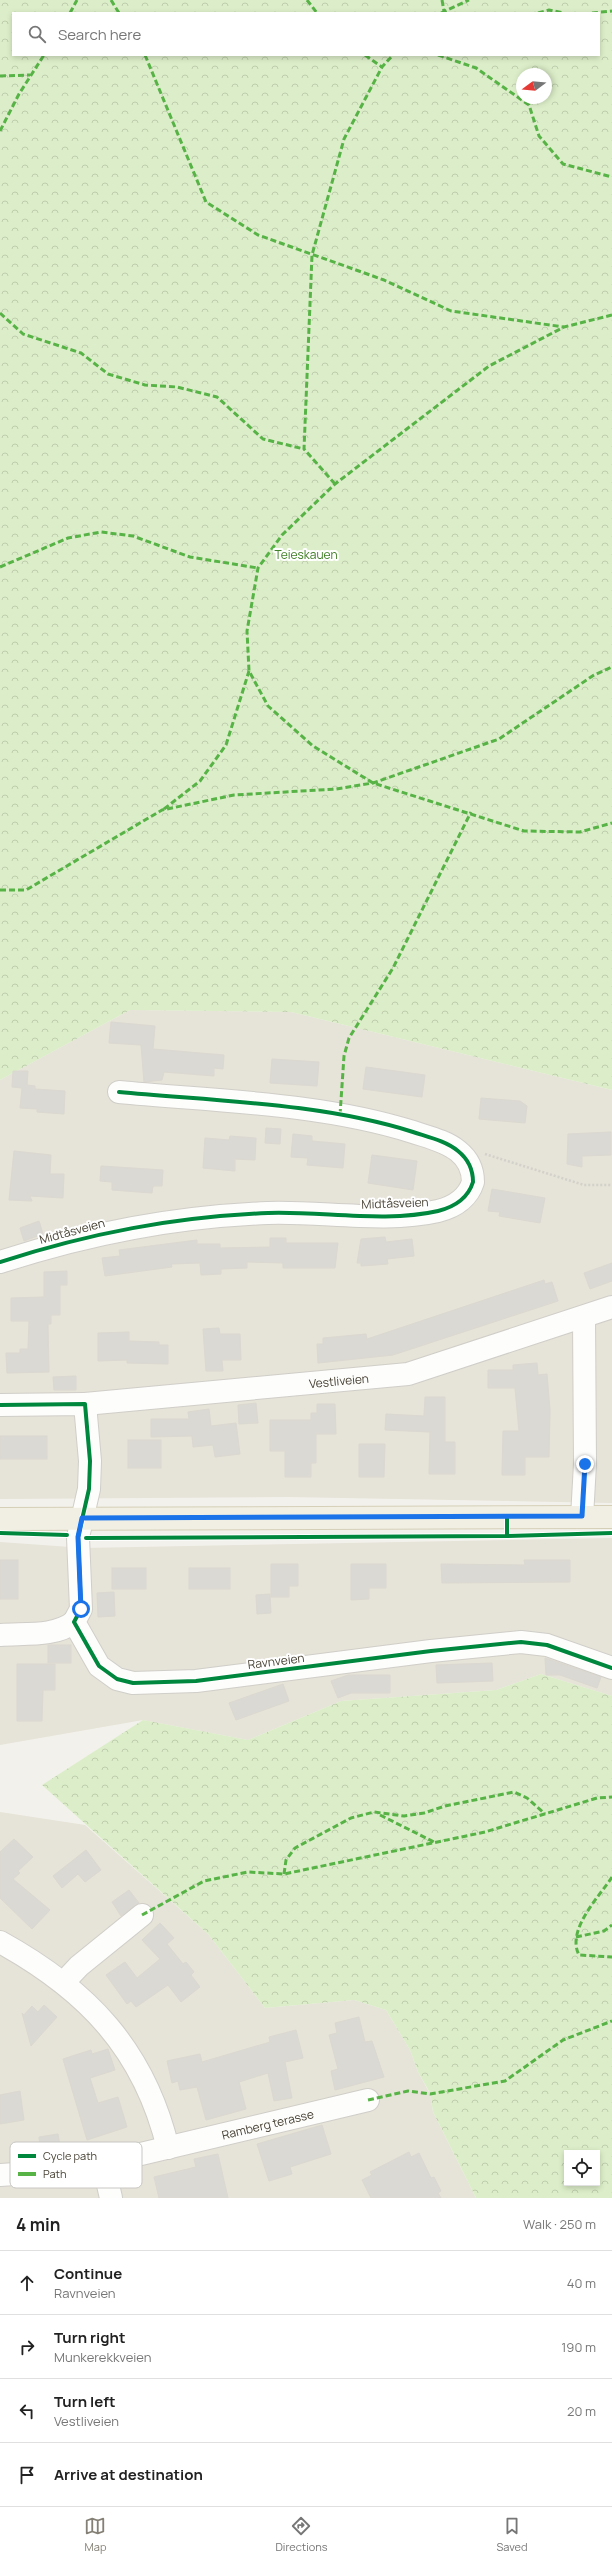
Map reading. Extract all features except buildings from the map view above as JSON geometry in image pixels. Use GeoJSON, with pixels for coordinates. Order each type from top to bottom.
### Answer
{"type":"FeatureCollection","features":[{"type":"Feature","properties":{"kind":"main road"},"geometry":{"type":"LineString","coordinates":[[0,1519],[89,1525],[612,1516]]}},
{"type":"Feature","properties":{"kind":"street","name":"Midtåsveien"},"geometry":{"type":"LineString","coordinates":[[0,1262],[95,1234],[170,1220],[269,1213],[392,1215],[438,1211],[459,1202],[467,1195],[473,1182],[467,1159],[457,1150],[437,1140],[391,1125],[347,1115],[119,1092]]}},
{"type":"Feature","properties":{"kind":"street","name":"Vestliveien"},"geometry":{"type":"LineString","coordinates":[[85,1404],[388,1377],[440,1364],[612,1307]]}},
{"type":"Feature","properties":{"kind":"street"},"geometry":{"type":"LineString","coordinates":[[582,1516],[585,1464],[584,1317]]}},
{"type":"Feature","properties":{"kind":"street"},"geometry":{"type":"LineString","coordinates":[[0,1404],[85,1404],[89,1482],[86,1511],[89,1525],[78,1537],[81,1609],[74,1622],[66,1628],[51,1632],[0,1636]]}},
{"type":"Feature","properties":{"kind":"street","name":"Ravnveien"},"geometry":{"type":"LineString","coordinates":[[74,1622],[99,1666],[117,1679],[133,1683],[196,1681],[431,1651],[521,1642],[547,1645],[612,1668]]}},
{"type":"Feature","properties":{"kind":"street"},"geometry":{"type":"LineString","coordinates":[[64,1982],[79,1966],[142,1915]]}},
{"type":"Feature","properties":{"kind":"street"},"geometry":{"type":"LineString","coordinates":[[0,1942],[64,1982],[113,2033],[138,2067],[155,2104],[168,2148]]}},
{"type":"Feature","properties":{"kind":"street","name":"Ramberg terasse"},"geometry":{"type":"LineString","coordinates":[[142,2154],[368,2100]]}},
{"type":"Feature","properties":{"kind":"street","name":"Ramberg terasse"},"geometry":{"type":"LineString","coordinates":[[0,2175],[10,2174]]}},
{"type":"Feature","properties":{"kind":"street"},"geometry":{"type":"LineString","coordinates":[[109,2188],[111,2198]]}},
{"type":"Feature","properties":{"kind":"path"},"geometry":{"type":"LineString","coordinates":[[457,1150],[493,1156],[584,1185],[612,1185]]}},
{"type":"Feature","properties":{"kind":"shaded area"},"geometry":{"type":"Polygon","coordinates":[[[130,1010],[291,1012],[612,1090],[612,1503],[288,1497],[0,1499],[0,1080],[130,1010]]]}},
{"type":"Feature","properties":{"kind":"shaded area"},"geometry":{"type":"Polygon","coordinates":[[[612,1538],[612,1696],[541,1674],[496,1690],[341,1701],[248,1740],[143,1720],[0,1745],[0,1542],[84,1548],[612,1538]]]}},
{"type":"Feature","properties":{"kind":"shaded area"},"geometry":{"type":"Polygon","coordinates":[[[0,1812],[85,1825],[208,1934],[265,2008],[354,2000],[386,2010],[410,2050],[418,2072],[430,2094],[433,2112],[476,2198],[0,2198],[0,1812]]]}},
{"type":"Feature","properties":{"kind":"green space","name":"Teieskauen"},"geometry":{"type":"Polygon","coordinates":[[[0,0],[612,0],[612,1090],[291,1012],[130,1010],[0,1080],[0,0]]]}},
{"type":"Feature","properties":{"kind":"green space"},"geometry":{"type":"Polygon","coordinates":[[[541,1674],[612,1696],[612,2198],[476,2198],[433,2112],[430,2093],[418,2072],[410,2050],[386,2010],[354,2000],[265,2008],[208,1934],[42,1785],[143,1720],[248,1740],[341,1701],[496,1690],[541,1674]]]}},
{"type":"Feature","properties":{"kind":"marked path"},"geometry":{"type":"LineString","coordinates":[[71,12],[77,0]]}},
{"type":"Feature","properties":{"kind":"marked path"},"geometry":{"type":"LineString","coordinates":[[111,0],[118,12]]}},
{"type":"Feature","properties":{"kind":"marked path"},"geometry":{"type":"LineString","coordinates":[[307,0],[316,12]]}},
{"type":"Feature","properties":{"kind":"marked path"},"geometry":{"type":"LineString","coordinates":[[442,0],[444,11]]}},
{"type":"Feature","properties":{"kind":"marked path"},"geometry":{"type":"LineString","coordinates":[[443,12],[469,0]]}},
{"type":"Feature","properties":{"kind":"marked path"},"geometry":{"type":"LineString","coordinates":[[542,12],[549,10],[559,12]]}},
{"type":"Feature","properties":{"kind":"marked path"},"geometry":{"type":"LineString","coordinates":[[600,12],[612,11]]}},
{"type":"Feature","properties":{"kind":"marked path"},"geometry":{"type":"LineString","coordinates":[[0,131],[19,94],[43,56]]}},
{"type":"Feature","properties":{"kind":"marked path"},"geometry":{"type":"LineString","coordinates":[[145,56],[206,202],[258,235],[384,280],[451,311],[564,327]]}},
{"type":"Feature","properties":{"kind":"marked path"},"geometry":{"type":"LineString","coordinates":[[366,56],[382,67]]}},
{"type":"Feature","properties":{"kind":"marked path"},"geometry":{"type":"LineString","coordinates":[[335,484],[304,449],[312,255],[344,139],[382,67],[392,56]]}},
{"type":"Feature","properties":{"kind":"marked path"},"geometry":{"type":"LineString","coordinates":[[441,56],[476,68],[529,105],[539,136],[563,164],[612,177]]}},
{"type":"Feature","properties":{"kind":"marked path"},"geometry":{"type":"LineString","coordinates":[[0,76],[30,75]]}},
{"type":"Feature","properties":{"kind":"marked path"},"geometry":{"type":"LineString","coordinates":[[0,313],[23,334],[81,353],[108,374],[145,385],[177,387],[217,397],[263,439],[304,449]]}},
{"type":"Feature","properties":{"kind":"marked path"},"geometry":{"type":"LineString","coordinates":[[612,315],[564,327],[489,366],[335,484],[282,535],[258,568],[247,631],[249,671],[268,706],[313,746],[373,783],[524,831],[580,832],[612,823]]}},
{"type":"Feature","properties":{"kind":"marked path"},"geometry":{"type":"LineString","coordinates":[[0,567],[68,538],[101,532],[133,536],[190,557],[258,568]]}},
{"type":"Feature","properties":{"kind":"marked path"},"geometry":{"type":"LineString","coordinates":[[0,890],[26,890],[162,810],[234,795],[336,789],[373,783],[499,739],[594,675],[612,667]]}},
{"type":"Feature","properties":{"kind":"marked path"},"geometry":{"type":"LineString","coordinates":[[164,809],[200,781],[226,745],[249,671]]}},
{"type":"Feature","properties":{"kind":"marked path"},"geometry":{"type":"LineString","coordinates":[[340,1115],[344,1056],[349,1038],[393,968],[471,812]]}},
{"type":"Feature","properties":{"kind":"marked path"},"geometry":{"type":"LineString","coordinates":[[284,1874],[286,1860],[295,1848],[351,1818],[374,1812],[404,1816],[424,1813],[445,1806],[514,1792],[527,1798],[545,1814]]}},
{"type":"Feature","properties":{"kind":"marked path"},"geometry":{"type":"LineString","coordinates":[[142,1915],[204,1881],[248,1872],[284,1874],[485,1832],[597,1798],[612,1797]]}},
{"type":"Feature","properties":{"kind":"marked path"},"geometry":{"type":"LineString","coordinates":[[380,1815],[434,1842]]}},
{"type":"Feature","properties":{"kind":"marked path"},"geometry":{"type":"LineString","coordinates":[[612,1877],[592,1904],[580,1925],[576,1945],[579,1955],[612,1957]]}},
{"type":"Feature","properties":{"kind":"marked path"},"geometry":{"type":"LineString","coordinates":[[576,1937],[604,1931],[612,1925]]}},
{"type":"Feature","properties":{"kind":"marked path"},"geometry":{"type":"LineString","coordinates":[[368,2100],[408,2091],[430,2094],[505,2081],[563,2040],[612,2021]]}},
{"type":"Feature","properties":{"kind":"cycle path"},"geometry":{"type":"LineString","coordinates":[[0,1262],[100,1235],[132,1228],[199,1218],[268,1213],[397,1216],[438,1211],[450,1207],[460,1201],[468,1193],[473,1182],[471,1169],[467,1161],[462,1154],[453,1148],[431,1138],[378,1122],[268,1104],[119,1092]]}},
{"type":"Feature","properties":{"kind":"cycle path"},"geometry":{"type":"LineString","coordinates":[[0,1405],[85,1404],[90,1461],[89,1489],[78,1537],[81,1609],[74,1622],[99,1666],[117,1679],[133,1683],[196,1681],[431,1651],[521,1642],[547,1645],[612,1668]]}},
{"type":"Feature","properties":{"kind":"cycle path"},"geometry":{"type":"LineString","coordinates":[[86,1538],[507,1536],[507,1517]]}},
{"type":"Feature","properties":{"kind":"cycle path"},"geometry":{"type":"LineString","coordinates":[[0,1533],[67,1535]]}},
{"type":"Feature","properties":{"kind":"cycle path"},"geometry":{"type":"LineString","coordinates":[[507,1536],[612,1533]]}},
{"type":"Feature","properties":{"kind":"route"},"geometry":{"type":"LineString","coordinates":[[81,1609],[78,1537],[82,1518],[582,1516],[585,1464]]}}]}
